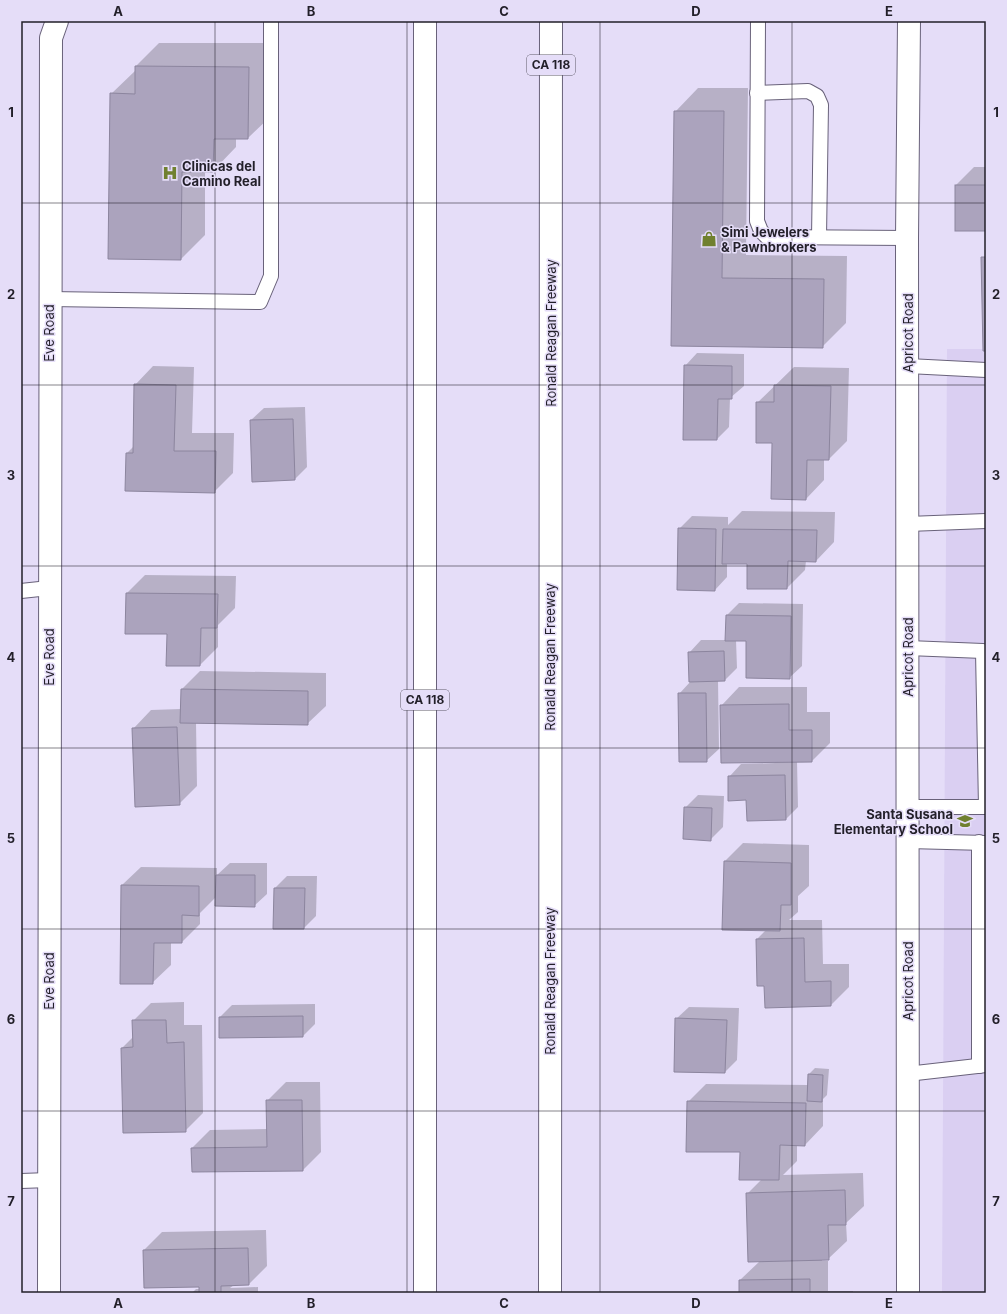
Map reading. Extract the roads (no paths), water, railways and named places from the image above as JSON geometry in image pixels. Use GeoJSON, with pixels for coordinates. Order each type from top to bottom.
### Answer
{"type":"FeatureCollection","features":[{"type":"Feature","properties":{"kind":"main road","name":"Eve Road"},"geometry":{"type":"LineString","coordinates":[[49,1293],[51,38],[57,21]]}},
{"type":"Feature","properties":{"kind":"main road","name":"CA 118"},"geometry":{"type":"LineString","coordinates":[[425,21],[425,1293]]}},
{"type":"Feature","properties":{"kind":"main road","name":"Ronald Reagan Freeway"},"geometry":{"type":"LineString","coordinates":[[550,1293],[551,21]]}},
{"type":"Feature","properties":{"kind":"main road","name":"Apricot Road"},"geometry":{"type":"LineString","coordinates":[[908,1293],[907,238],[909,21]]}},
{"type":"Feature","properties":{"kind":"lane"},"geometry":{"type":"LineString","coordinates":[[50,299],[260,302],[271,276],[271,21]]}},
{"type":"Feature","properties":{"kind":"lane"},"geometry":{"type":"LineString","coordinates":[[758,21],[757,221],[760,231],[768,237],[907,238]]}},
{"type":"Feature","properties":{"kind":"lane"},"geometry":{"type":"LineString","coordinates":[[757,93],[808,91],[817,96],[821,105],[819,237]]}},
{"type":"Feature","properties":{"kind":"lane"},"geometry":{"type":"LineString","coordinates":[[908,366],[986,370]]}},
{"type":"Feature","properties":{"kind":"lane"},"geometry":{"type":"LineString","coordinates":[[908,524],[986,521]]}},
{"type":"Feature","properties":{"kind":"lane"},"geometry":{"type":"LineString","coordinates":[[21,591],[50,588]]}},
{"type":"Feature","properties":{"kind":"lane"},"geometry":{"type":"LineString","coordinates":[[908,648],[985,651],[986,807],[908,807]]}},
{"type":"Feature","properties":{"kind":"lane"},"geometry":{"type":"LineString","coordinates":[[907,1074],[983,1065],[983,843],[908,841]]}},
{"type":"Feature","properties":{"kind":"lane"},"geometry":{"type":"LineString","coordinates":[[21,1181],[49,1180]]}},
{"type":"Feature","properties":{"kind":"place","name":"Clinicas del Camino Real"},"geometry":{"type":"Point","coordinates":[170,173]}},
{"type":"Feature","properties":{"kind":"place","name":"Simi Jewelers & Pawnbrokers"},"geometry":{"type":"Point","coordinates":[709,239]}},
{"type":"Feature","properties":{"kind":"place","name":"Santa Susana Elementary School"},"geometry":{"type":"Point","coordinates":[965,821]}}]}
